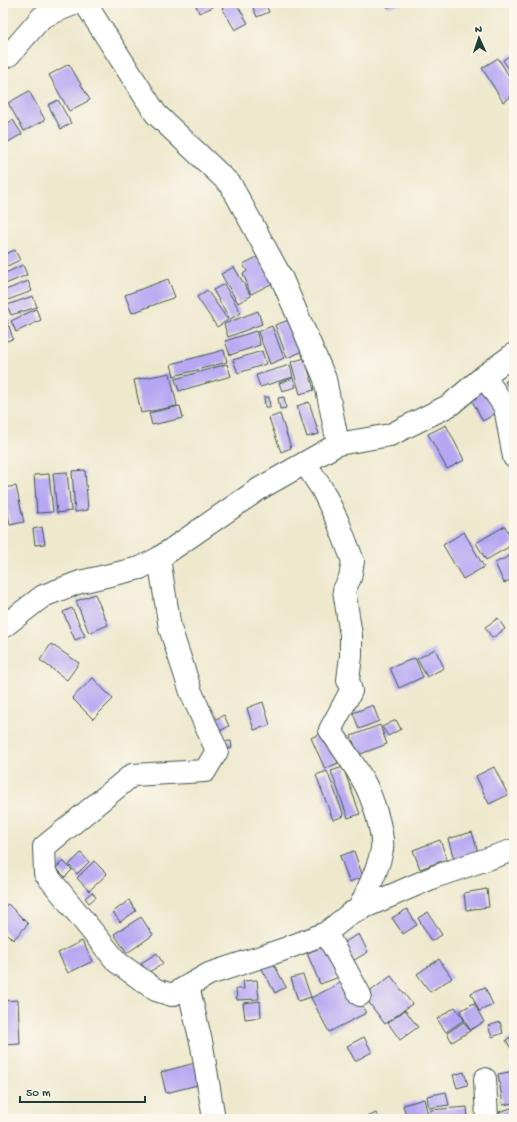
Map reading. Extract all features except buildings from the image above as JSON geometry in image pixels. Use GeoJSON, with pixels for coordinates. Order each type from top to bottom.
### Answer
{"type":"FeatureCollection","features":[{"type":"Feature","properties":{"kind":"street"},"geometry":{"type":"LineString","coordinates":[[3,58],[9,55],[42,17],[76,3]]}},
{"type":"Feature","properties":{"kind":"street"},"geometry":{"type":"LineString","coordinates":[[85,3],[156,114],[231,185],[282,279],[324,379],[338,444]]}},
{"type":"Feature","properties":{"kind":"street"},"geometry":{"type":"LineString","coordinates":[[3,627],[43,596],[80,582],[140,568],[159,558],[259,489],[338,444],[390,435],[450,405],[484,376],[514,354]]}},
{"type":"Feature","properties":{"kind":"street"},"geometry":{"type":"LineString","coordinates":[[484,376],[505,407],[514,457]]}},
{"type":"Feature","properties":{"kind":"street"},"geometry":{"type":"LineString","coordinates":[[305,463],[322,489],[338,522],[353,561],[350,578],[344,590],[351,636],[351,656],[348,680],[351,690],[330,730],[364,782],[376,811],[381,829],[382,849],[376,870],[359,909]]}},
{"type":"Feature","properties":{"kind":"street"},"geometry":{"type":"LineString","coordinates":[[159,558],[170,628],[191,692],[217,751],[205,771],[132,775],[44,846],[45,873],[117,962],[156,990],[172,995],[209,974],[326,934],[351,913],[434,877],[514,850]]}},
{"type":"Feature","properties":{"kind":"street"},"geometry":{"type":"LineString","coordinates":[[326,934],[360,995]]}},
{"type":"Feature","properties":{"kind":"street"},"geometry":{"type":"LineString","coordinates":[[188,986],[202,1046],[214,1119]]}},
{"type":"Feature","properties":{"kind":"street"},"geometry":{"type":"LineString","coordinates":[[486,1079],[487,1119]]}}]}
